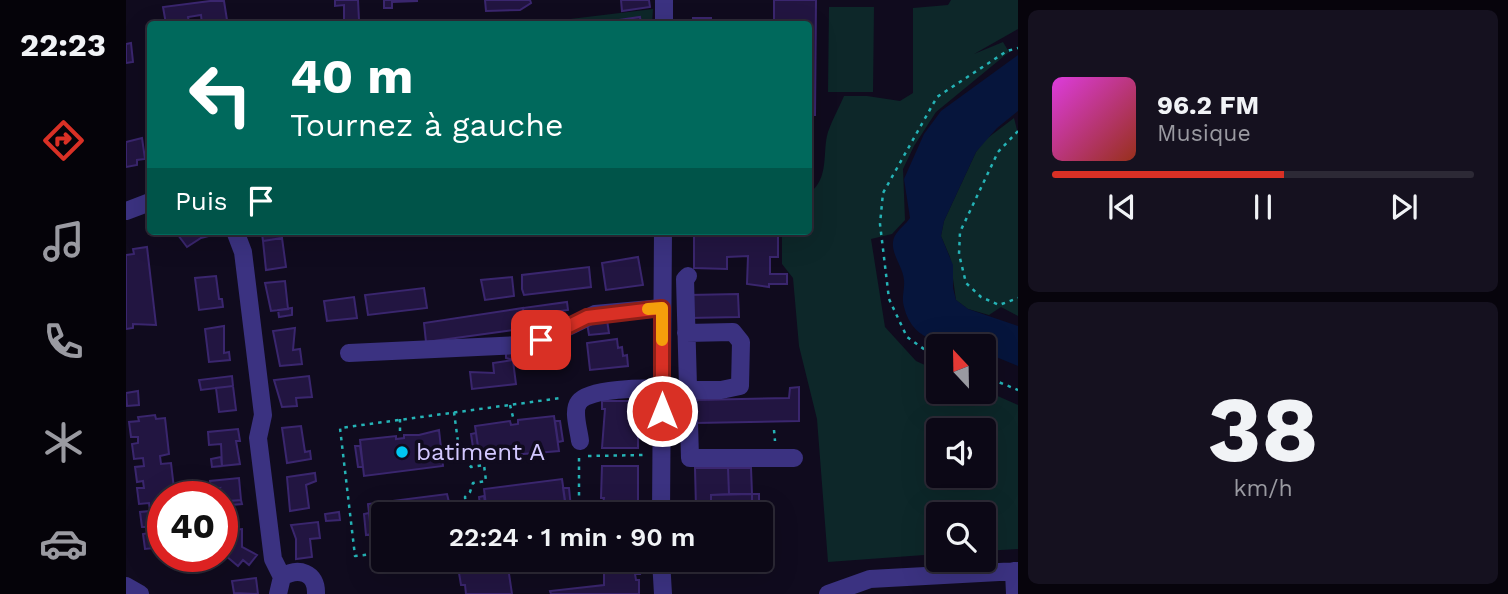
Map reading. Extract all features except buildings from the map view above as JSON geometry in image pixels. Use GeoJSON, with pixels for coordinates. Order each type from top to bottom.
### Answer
{"type":"FeatureCollection","features":[{"type":"Feature","properties":{"kind":"street"},"geometry":{"type":"LineString","coordinates":[[664,0],[664,21]]}},
{"type":"Feature","properties":{"kind":"street"},"geometry":{"type":"LineString","coordinates":[[126,211],[147,203]]}},
{"type":"Feature","properties":{"kind":"street"},"geometry":{"type":"LineString","coordinates":[[237,235],[243,252],[262,415],[258,438],[273,559],[280,586]]}},
{"type":"Feature","properties":{"kind":"street"},"geometry":{"type":"LineString","coordinates":[[662,502],[663,235]]}},
{"type":"Feature","properties":{"kind":"street"},"geometry":{"type":"LineString","coordinates":[[688,276],[685,279],[690,458],[794,458]]}},
{"type":"Feature","properties":{"kind":"street"},"geometry":{"type":"LineString","coordinates":[[349,354],[520,345],[541,340],[595,314],[662,308]]}},
{"type":"Feature","properties":{"kind":"street"},"geometry":{"type":"LineString","coordinates":[[686,333],[733,332],[741,342],[740,386],[721,390],[688,390]]}},
{"type":"Feature","properties":{"kind":"street"},"geometry":{"type":"LineString","coordinates":[[579,449],[576,411],[580,401],[592,394],[662,389]]}},
{"type":"Feature","properties":{"kind":"street"},"geometry":{"type":"LineString","coordinates":[[828,594],[870,579],[1016,571],[1015,594]]}},
{"type":"Feature","properties":{"kind":"street"},"geometry":{"type":"LineString","coordinates":[[280,586],[291,572],[305,572],[316,585],[316,594]]}},
{"type":"Feature","properties":{"kind":"street"},"geometry":{"type":"LineString","coordinates":[[662,572],[663,594]]}},
{"type":"Feature","properties":{"kind":"street"},"geometry":{"type":"LineString","coordinates":[[126,586],[140,594]]}},
{"type":"Feature","properties":{"kind":"path"},"geometry":{"type":"LineString","coordinates":[[926,350],[907,337],[895,316],[885,276],[880,224],[883,193],[937,97],[1007,51],[1018,48]]}},
{"type":"Feature","properties":{"kind":"path"},"geometry":{"type":"LineString","coordinates":[[1018,131],[998,152],[960,232],[960,254],[966,283],[981,297],[999,305],[1018,298]]}},
{"type":"Feature","properties":{"kind":"path"},"geometry":{"type":"LineString","coordinates":[[996,381],[1018,390]]}},
{"type":"Feature","properties":{"kind":"path"},"geometry":{"type":"LineString","coordinates":[[510,405],[514,421]]}},
{"type":"Feature","properties":{"kind":"path"},"geometry":{"type":"LineString","coordinates":[[371,554],[355,556],[340,428],[454,412],[460,457],[465,458],[471,467],[484,466],[486,481],[472,483],[470,492],[465,497],[466,502]]}},
{"type":"Feature","properties":{"kind":"path"},"geometry":{"type":"LineString","coordinates":[[400,419],[400,435]]}},
{"type":"Feature","properties":{"kind":"path"},"geometry":{"type":"LineString","coordinates":[[579,449],[579,502]]}},
{"type":"Feature","properties":{"kind":"green space"},"geometry":{"type":"Polygon","coordinates":[[[951,0],[1018,0],[1018,29],[974,54],[1003,42],[1009,52],[936,112],[903,169],[905,220],[892,234],[871,239],[885,327],[916,361],[926,366],[926,404],[996,404],[996,395],[1018,405],[1018,549],[996,550],[996,502],[926,502],[926,555],[828,562],[817,419],[799,346],[793,278],[782,264],[782,235],[812,235],[812,190],[823,173],[828,132],[844,96],[900,101],[913,93],[913,8],[948,5],[951,0]]]}},
{"type":"Feature","properties":{"kind":"green space"},"geometry":{"type":"Polygon","coordinates":[[[829,7],[874,7],[873,92],[828,92],[829,7]]]}},
{"type":"Feature","properties":{"kind":"green space"},"geometry":{"type":"Polygon","coordinates":[[[653,9],[652,21],[562,20],[653,9]]]}},
{"type":"Feature","properties":{"kind":"green space"},"geometry":{"type":"Polygon","coordinates":[[[1014,118],[1018,134],[1018,316],[1001,307],[989,315],[968,309],[956,300],[950,257],[941,236],[944,221],[976,152],[985,140],[1014,118]]]}},
{"type":"Feature","properties":{"kind":"water"},"geometry":{"type":"Polygon","coordinates":[[[1018,55],[1018,111],[997,128],[976,152],[944,221],[941,236],[953,265],[956,300],[968,309],[1018,326],[1018,366],[996,357],[996,334],[926,334],[926,336],[909,320],[904,307],[904,280],[893,240],[910,218],[904,179],[924,134],[941,111],[1018,55]]]}},
{"type":"Feature","properties":{"kind":"slow traffic"},"geometry":{"type":"LineString","coordinates":[[648,309],[662,308],[662,340]]}},
{"type":"Feature","properties":{"kind":"place","name":"batiment A"},"geometry":{"type":"Point","coordinates":[402,452]}},
{"type":"Feature","properties":{"kind":"route"},"geometry":{"type":"LineString","coordinates":[[541,340],[595,314],[662,308],[662,411]]}}]}
